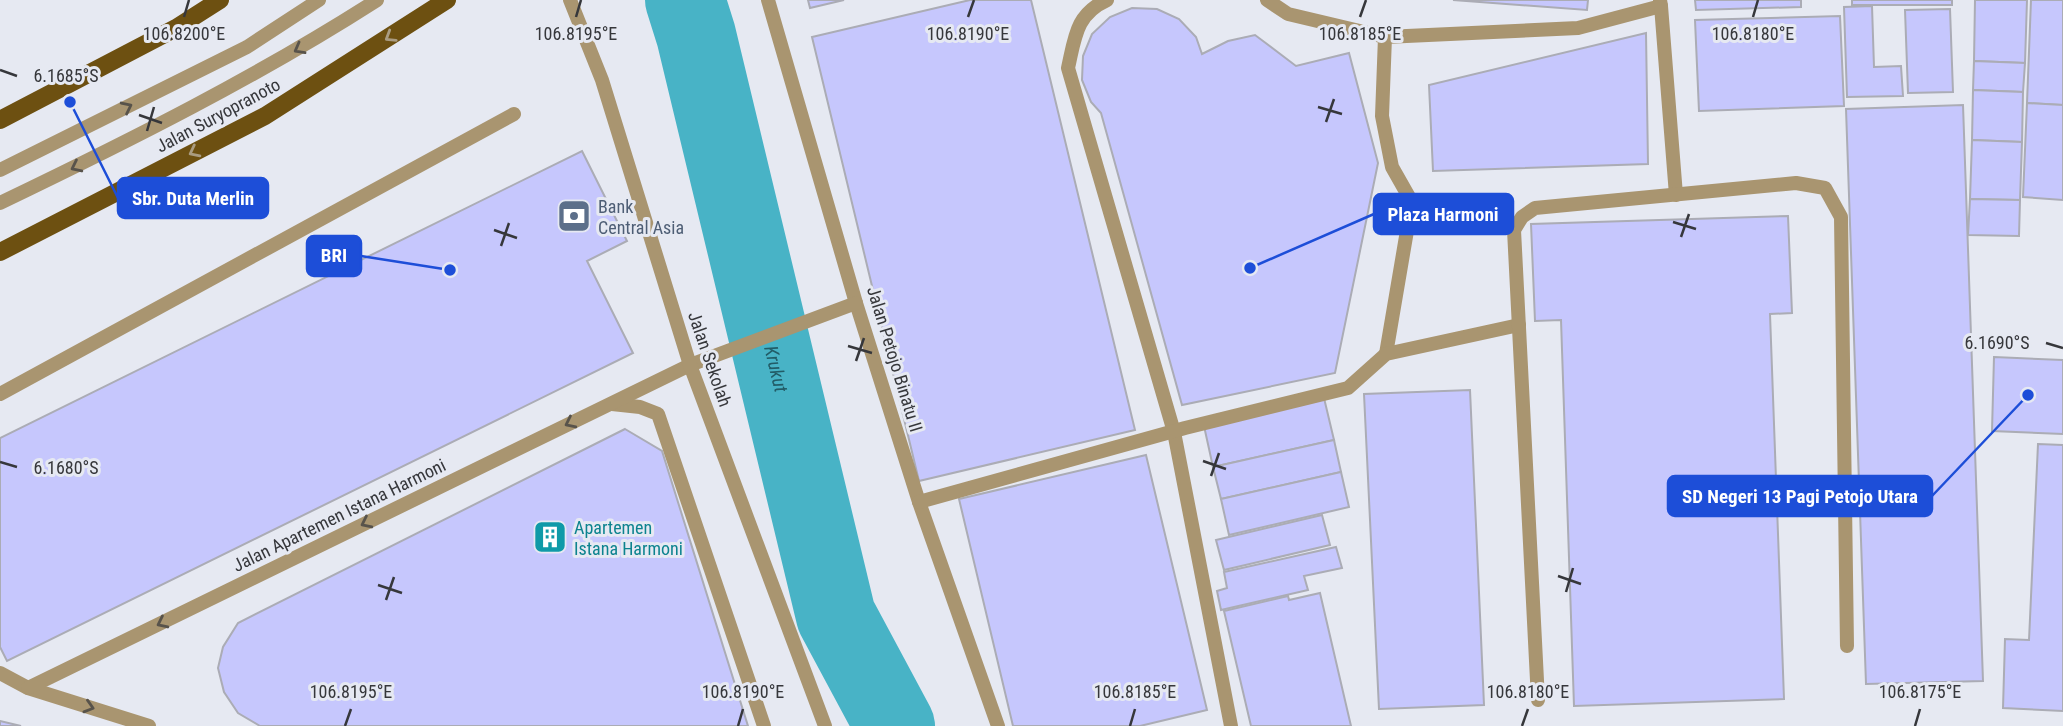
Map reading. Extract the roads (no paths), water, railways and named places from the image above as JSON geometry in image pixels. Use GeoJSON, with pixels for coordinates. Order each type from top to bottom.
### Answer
{"type":"FeatureCollection","features":[{"type":"Feature","properties":{"kind":"main road"},"geometry":{"type":"LineString","coordinates":[[0,120],[176,29],[220,0]]}},
{"type":"Feature","properties":{"kind":"main road","name":"Jalan Suryopranoto"},"geometry":{"type":"LineString","coordinates":[[0,252],[265,116],[447,0]]}},
{"type":"Feature","properties":{"kind":"street"},"geometry":{"type":"LineString","coordinates":[[0,170],[247,47],[319,0]]}},
{"type":"Feature","properties":{"kind":"street"},"geometry":{"type":"LineString","coordinates":[[0,203],[111,149],[307,45],[377,0]]}},
{"type":"Feature","properties":{"kind":"street","name":"Jalan Sekolah"},"geometry":{"type":"LineString","coordinates":[[570,0],[602,80],[693,364],[825,726]]}},
{"type":"Feature","properties":{"kind":"street","name":"Jalan Petojo Binatu II"},"geometry":{"type":"LineString","coordinates":[[768,0],[856,303],[919,502],[998,726]]}},
{"type":"Feature","properties":{"kind":"street"},"geometry":{"type":"LineString","coordinates":[[1107,0],[1085,13],[1076,32],[1069,68],[1174,432],[1231,726]]}},
{"type":"Feature","properties":{"kind":"street"},"geometry":{"type":"LineString","coordinates":[[1267,0],[1288,14],[1385,37],[1578,28],[1661,3],[1676,195]]}},
{"type":"Feature","properties":{"kind":"street"},"geometry":{"type":"LineString","coordinates":[[1385,37],[1382,116],[1392,167],[1409,197],[1409,219],[1386,354]]}},
{"type":"Feature","properties":{"kind":"street"},"geometry":{"type":"LineString","coordinates":[[0,394],[514,114]]}},
{"type":"Feature","properties":{"kind":"street"},"geometry":{"type":"LineString","coordinates":[[1538,700],[1514,230],[1522,217],[1535,208],[1796,183],[1825,188],[1841,217],[1847,646]]}},
{"type":"Feature","properties":{"kind":"street","name":"Jalan Apartemen Istana Harmoni"},"geometry":{"type":"LineString","coordinates":[[28,688],[693,364],[856,303]]}},
{"type":"Feature","properties":{"kind":"street"},"geometry":{"type":"LineString","coordinates":[[919,502],[1174,432],[1348,388],[1386,354],[1519,325]]}},
{"type":"Feature","properties":{"kind":"street"},"geometry":{"type":"LineString","coordinates":[[609,404],[640,407],[658,414],[764,726]]}},
{"type":"Feature","properties":{"kind":"street"},"geometry":{"type":"LineString","coordinates":[[0,673],[28,688],[149,726]]}},
{"type":"Feature","properties":{"kind":"waterway","name":"Krukut"},"geometry":{"type":"LineString","coordinates":[[685,0],[696,35],[836,616],[895,726]]}},
{"type":"Feature","properties":{"kind":"place","name":"Sbr. Duta Merlin"},"geometry":{"type":"Point","coordinates":[70,102]}},
{"type":"Feature","properties":{"kind":"place","name":"Bank Central Asia"},"geometry":{"type":"Point","coordinates":[574,216]}},
{"type":"Feature","properties":{"kind":"place","name":"Plaza Harmoni"},"geometry":{"type":"Point","coordinates":[1250,268]}},
{"type":"Feature","properties":{"kind":"place","name":"BRI"},"geometry":{"type":"Point","coordinates":[450,270]}},
{"type":"Feature","properties":{"kind":"place","name":"SD Negeri 13 Pagi Petojo Utara"},"geometry":{"type":"Point","coordinates":[2028,395]}},
{"type":"Feature","properties":{"kind":"place","name":"Apartemen Istana Harmoni"},"geometry":{"type":"Point","coordinates":[550,537]}}]}
